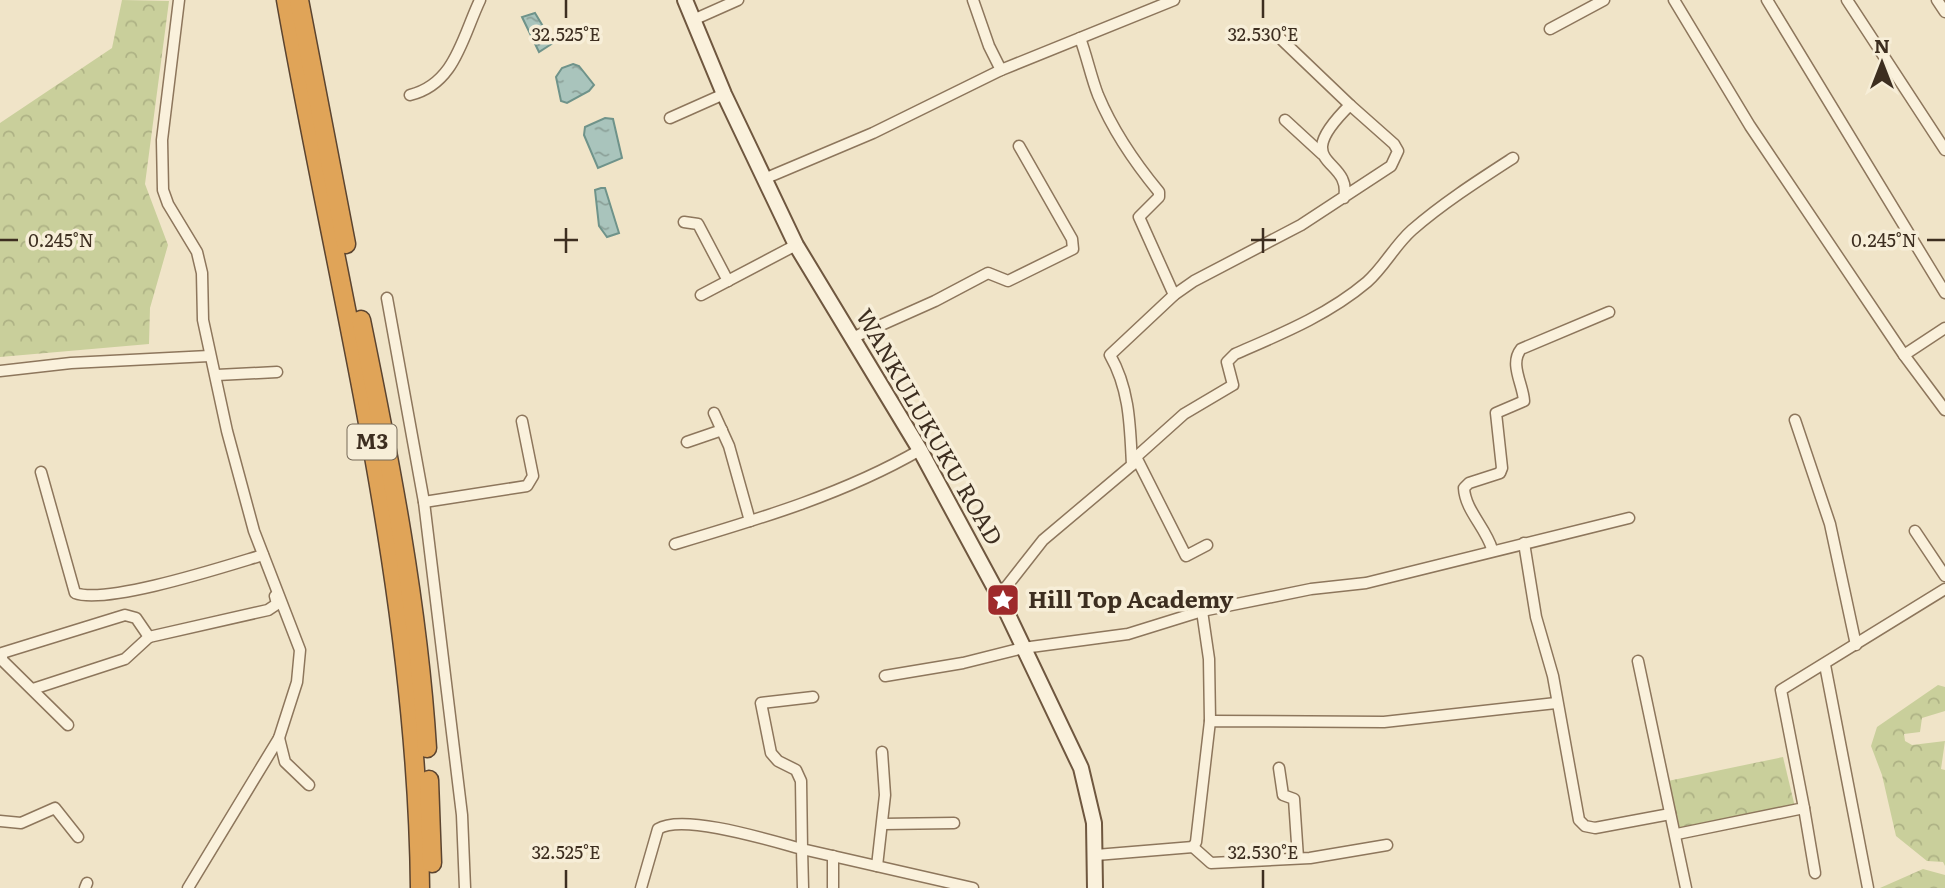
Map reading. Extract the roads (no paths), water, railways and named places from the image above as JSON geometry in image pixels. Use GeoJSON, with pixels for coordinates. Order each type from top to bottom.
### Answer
{"type":"FeatureCollection","features":[{"type":"Feature","properties":{"kind":"highway","name":"M3"},"geometry":{"type":"LineString","coordinates":[[286,0],[394,569],[411,696],[417,776],[420,888]]}},
{"type":"Feature","properties":{"kind":"highway","name":"M3"},"geometry":{"type":"LineString","coordinates":[[299,0],[409,583],[423,676],[432,888]]}},
{"type":"Feature","properties":{"kind":"main road","name":"WANKULUKUKU ROAD"},"geometry":{"type":"LineString","coordinates":[[685,0],[724,93],[796,245],[920,450],[999,596],[1082,768],[1094,823],[1095,888]]}},
{"type":"Feature","properties":{"kind":"street"},"geometry":{"type":"LineString","coordinates":[[179,0],[162,140],[163,190],[167,204],[197,252],[202,273],[203,320],[209,356],[217,375],[226,430],[263,555],[300,650],[296,681],[279,738],[188,888]]}},
{"type":"Feature","properties":{"kind":"street"},"geometry":{"type":"LineString","coordinates":[[410,95],[439,82],[449,70],[480,0]]}},
{"type":"Feature","properties":{"kind":"street"},"geometry":{"type":"LineString","coordinates":[[693,20],[738,0]]}},
{"type":"Feature","properties":{"kind":"street"},"geometry":{"type":"LineString","coordinates":[[973,0],[989,46],[1001,70]]}},
{"type":"Feature","properties":{"kind":"street"},"geometry":{"type":"LineString","coordinates":[[764,179],[885,127],[1001,70],[1174,0]]}},
{"type":"Feature","properties":{"kind":"street"},"geometry":{"type":"LineString","coordinates":[[1550,29],[1604,0]]}},
{"type":"Feature","properties":{"kind":"street"},"geometry":{"type":"LineString","coordinates":[[1674,0],[1750,126],[1903,355],[1945,410]]}},
{"type":"Feature","properties":{"kind":"street"},"geometry":{"type":"LineString","coordinates":[[1767,0],[1945,293]]}},
{"type":"Feature","properties":{"kind":"street"},"geometry":{"type":"LineString","coordinates":[[1847,0],[1945,150]]}},
{"type":"Feature","properties":{"kind":"street"},"geometry":{"type":"LineString","coordinates":[[1937,0],[1945,12]]}},
{"type":"Feature","properties":{"kind":"street"},"geometry":{"type":"LineString","coordinates":[[1080,38],[1098,94],[1113,125],[1137,166],[1159,192],[1159,197],[1139,218],[1174,295]]}},
{"type":"Feature","properties":{"kind":"street"},"geometry":{"type":"LineString","coordinates":[[1208,545],[1185,556],[1134,461],[1129,413],[1121,374],[1110,355],[1174,295],[1343,198],[1391,166],[1398,151],[1282,40]]}},
{"type":"Feature","properties":{"kind":"street"},"geometry":{"type":"LineString","coordinates":[[670,118],[724,93]]}},
{"type":"Feature","properties":{"kind":"street"},"geometry":{"type":"LineString","coordinates":[[1322,154],[1324,134],[1350,105]]}},
{"type":"Feature","properties":{"kind":"street"},"geometry":{"type":"LineString","coordinates":[[1285,120],[1322,154],[1343,180],[1343,198]]}},
{"type":"Feature","properties":{"kind":"street"},"geometry":{"type":"LineString","coordinates":[[852,338],[935,301],[988,273],[1008,281],[1073,250],[1075,245],[1019,146]]}},
{"type":"Feature","properties":{"kind":"street"},"geometry":{"type":"LineString","coordinates":[[999,596],[1043,540],[1184,414],[1233,384],[1227,362],[1235,355],[1298,327],[1350,294],[1368,281],[1411,231],[1474,183],[1513,159]]}},
{"type":"Feature","properties":{"kind":"street"},"geometry":{"type":"LineString","coordinates":[[684,222],[698,224],[728,281]]}},
{"type":"Feature","properties":{"kind":"street"},"geometry":{"type":"LineString","coordinates":[[701,295],[796,245]]}},
{"type":"Feature","properties":{"kind":"street"},"geometry":{"type":"LineString","coordinates":[[387,298],[424,502],[461,801],[465,888]]}},
{"type":"Feature","properties":{"kind":"street"},"geometry":{"type":"LineString","coordinates":[[1492,549],[1485,529],[1470,507],[1464,488],[1469,483],[1500,473],[1503,468],[1496,413],[1524,401],[1515,362],[1516,355],[1521,349],[1609,312]]}},
{"type":"Feature","properties":{"kind":"street"},"geometry":{"type":"LineString","coordinates":[[1903,355],[1945,328]]}},
{"type":"Feature","properties":{"kind":"street"},"geometry":{"type":"LineString","coordinates":[[0,370],[71,363],[209,356]]}},
{"type":"Feature","properties":{"kind":"street"},"geometry":{"type":"LineString","coordinates":[[217,375],[277,372]]}},
{"type":"Feature","properties":{"kind":"street"},"geometry":{"type":"LineString","coordinates":[[714,413],[722,430],[750,521]]}},
{"type":"Feature","properties":{"kind":"street"},"geometry":{"type":"LineString","coordinates":[[1795,420],[1830,524],[1856,645]]}},
{"type":"Feature","properties":{"kind":"street"},"geometry":{"type":"LineString","coordinates":[[424,502],[527,485],[533,476],[522,421]]}},
{"type":"Feature","properties":{"kind":"street"},"geometry":{"type":"LineString","coordinates":[[687,442],[722,430]]}},
{"type":"Feature","properties":{"kind":"street"},"geometry":{"type":"LineString","coordinates":[[675,544],[835,492],[880,473],[920,450]]}},
{"type":"Feature","properties":{"kind":"street"},"geometry":{"type":"LineString","coordinates":[[41,472],[75,593],[88,598],[263,555]]}},
{"type":"Feature","properties":{"kind":"street"},"geometry":{"type":"LineString","coordinates":[[885,676],[963,663],[1023,648],[1128,634],[1202,611],[1311,589],[1366,583],[1492,549],[1629,519]]}},
{"type":"Feature","properties":{"kind":"street"},"geometry":{"type":"LineString","coordinates":[[1915,531],[1945,576]]}},
{"type":"Feature","properties":{"kind":"street"},"geometry":{"type":"LineString","coordinates":[[1524,543],[1536,617],[1553,676],[1575,809],[1585,826],[1595,828],[1670,814]]}},
{"type":"Feature","properties":{"kind":"street"},"geometry":{"type":"LineString","coordinates":[[33,689],[125,659],[149,637],[268,610],[277,604],[276,588]]}},
{"type":"Feature","properties":{"kind":"street"},"geometry":{"type":"LineString","coordinates":[[1815,873],[1781,690],[1945,589]]}},
{"type":"Feature","properties":{"kind":"street"},"geometry":{"type":"LineString","coordinates":[[1193,848],[1196,842],[1210,721],[1209,660],[1202,611]]}},
{"type":"Feature","properties":{"kind":"street"},"geometry":{"type":"LineString","coordinates":[[68,725],[2,660],[2,653],[125,615],[136,618],[149,637]]}},
{"type":"Feature","properties":{"kind":"street"},"geometry":{"type":"LineString","coordinates":[[1639,662],[1670,814],[1677,834],[1686,888]]}},
{"type":"Feature","properties":{"kind":"street"},"geometry":{"type":"LineString","coordinates":[[1825,665],[1868,888]]}},
{"type":"Feature","properties":{"kind":"street"},"geometry":{"type":"LineString","coordinates":[[803,888],[801,781],[796,770],[778,761],[771,753],[761,703],[813,697]]}},
{"type":"Feature","properties":{"kind":"street"},"geometry":{"type":"LineString","coordinates":[[1210,721],[1384,722],[1556,703]]}},
{"type":"Feature","properties":{"kind":"street"},"geometry":{"type":"LineString","coordinates":[[279,738],[285,762],[309,785]]}},
{"type":"Feature","properties":{"kind":"street"},"geometry":{"type":"LineString","coordinates":[[877,866],[883,824],[882,752]]}},
{"type":"Feature","properties":{"kind":"street"},"geometry":{"type":"LineString","coordinates":[[1279,768],[1283,795],[1294,799],[1298,858]]}},
{"type":"Feature","properties":{"kind":"street"},"geometry":{"type":"LineString","coordinates":[[0,821],[21,822],[55,808],[78,837]]}},
{"type":"Feature","properties":{"kind":"street"},"geometry":{"type":"LineString","coordinates":[[1677,834],[1804,808]]}},
{"type":"Feature","properties":{"kind":"street"},"geometry":{"type":"LineString","coordinates":[[883,824],[954,823]]}},
{"type":"Feature","properties":{"kind":"street"},"geometry":{"type":"LineString","coordinates":[[641,888],[658,829],[664,825],[690,825],[740,832],[973,888]]}},
{"type":"Feature","properties":{"kind":"street"},"geometry":{"type":"LineString","coordinates":[[1096,855],[1193,848],[1211,863],[1298,858],[1387,845]]}},
{"type":"Feature","properties":{"kind":"street"},"geometry":{"type":"LineString","coordinates":[[833,856],[833,888]]}},
{"type":"Feature","properties":{"kind":"water"},"geometry":{"type":"Polygon","coordinates":[[[535,13],[553,43],[539,52],[522,17],[535,13]]]}},
{"type":"Feature","properties":{"kind":"water"},"geometry":{"type":"Polygon","coordinates":[[[573,64],[579,66],[594,85],[589,91],[567,103],[561,101],[556,77],[562,68],[573,64]]]}},
{"type":"Feature","properties":{"kind":"water"},"geometry":{"type":"Polygon","coordinates":[[[605,118],[613,119],[622,158],[598,168],[584,135],[585,127],[605,118]]]}},
{"type":"Feature","properties":{"kind":"water"},"geometry":{"type":"Polygon","coordinates":[[[605,188],[619,233],[607,237],[599,226],[595,190],[605,188]]]}},
{"type":"Feature","properties":{"kind":"place","name":"Hill Top Academy"},"geometry":{"type":"Point","coordinates":[1003,600]}}]}
